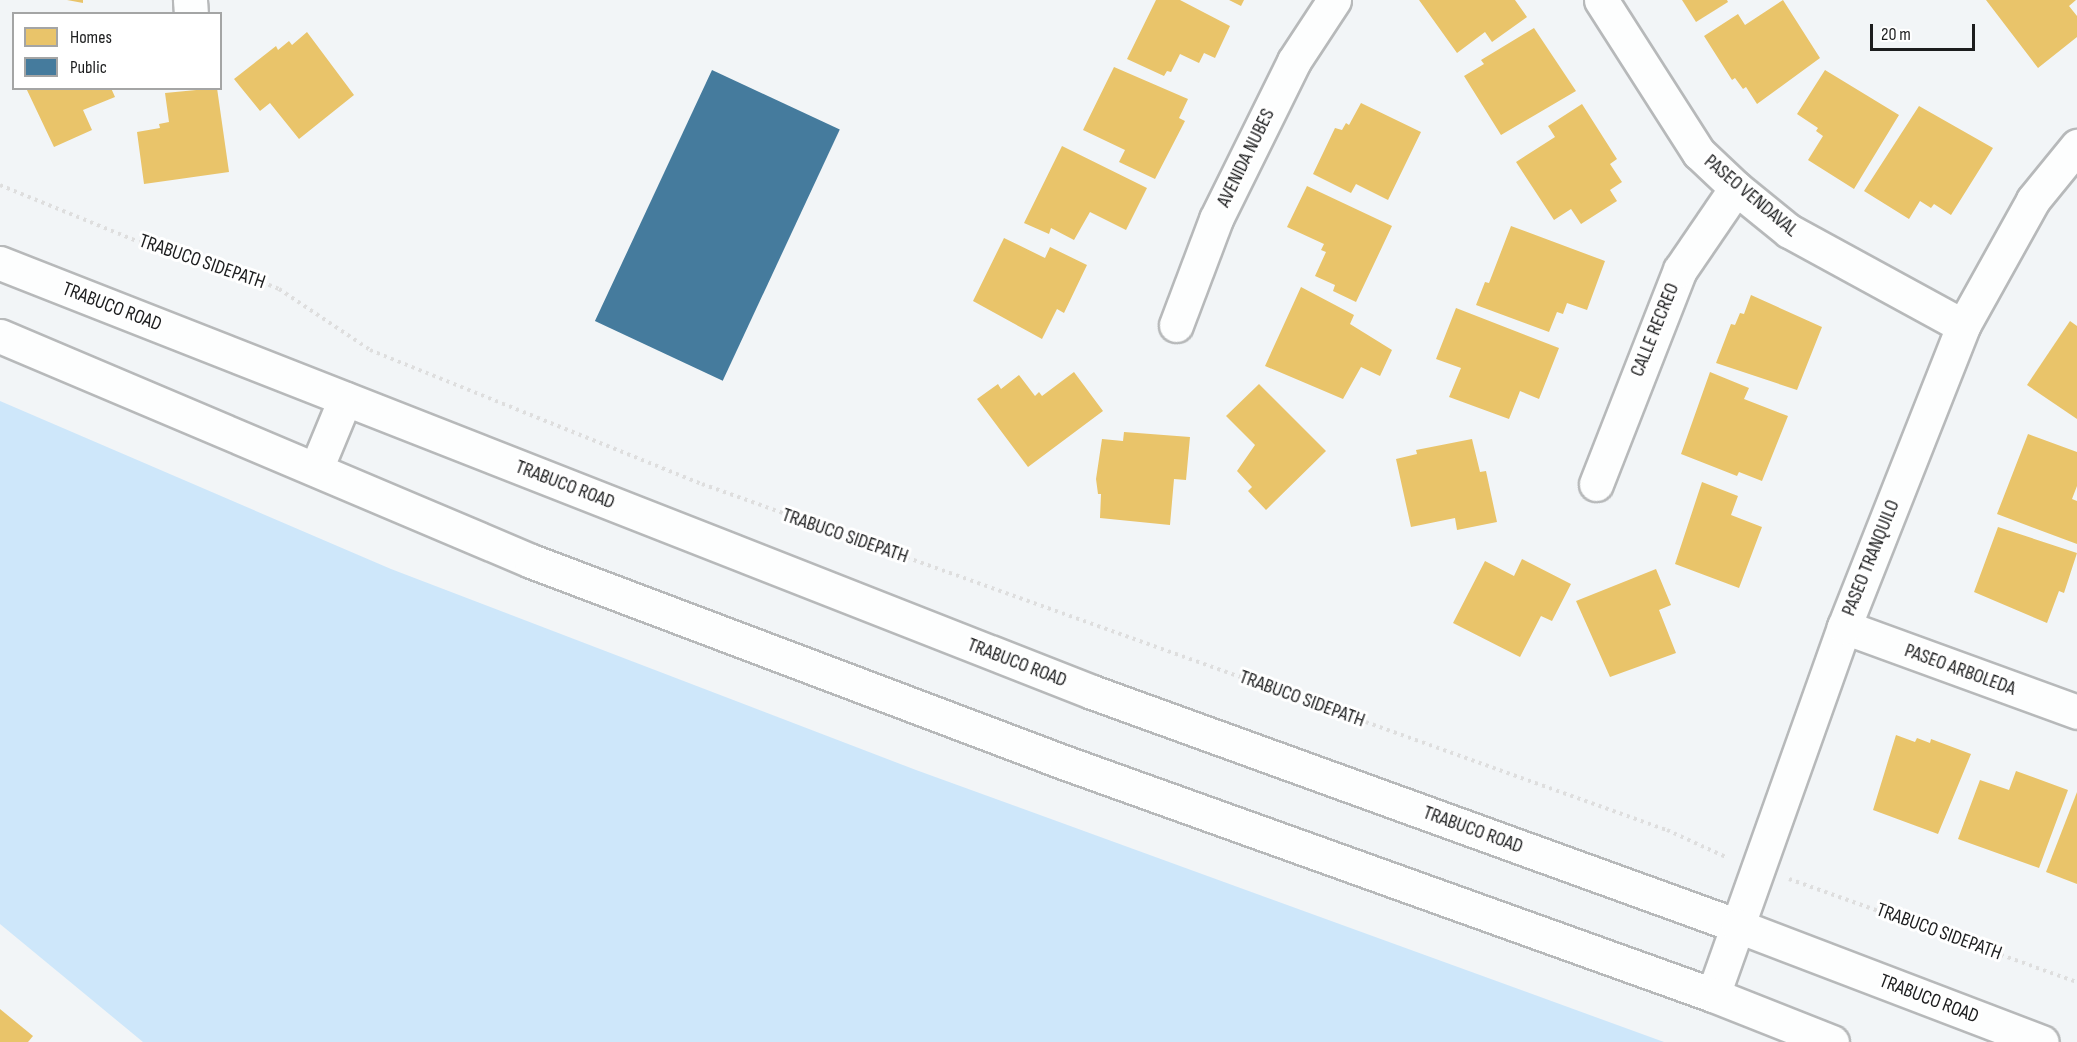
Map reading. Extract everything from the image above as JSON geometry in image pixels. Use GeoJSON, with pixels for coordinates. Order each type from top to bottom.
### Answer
{"type":"FeatureCollection","features":[{"type":"Feature","properties":{"kind":"main road","name":"AVENIDA NUBES"},"geometry":{"type":"LineString","coordinates":[[1176,325],[1216,219],[1294,61],[1334,0]]}},
{"type":"Feature","properties":{"kind":"main road","name":"PASEO VENDAVAL"},"geometry":{"type":"LineString","coordinates":[[1601,0],[1700,153],[1736,189],[1789,231],[1962,326]]}},
{"type":"Feature","properties":{"kind":"main road","name":"PASEO TRANQUILO"},"geometry":{"type":"LineString","coordinates":[[1713,995],[1844,627],[1962,326],[2033,200],[2077,146]]}},
{"type":"Feature","properties":{"kind":"main road","name":"CALLE RECREO"},"geometry":{"type":"LineString","coordinates":[[1596,484],[1680,270],[1736,189]]}},
{"type":"Feature","properties":{"kind":"main road","name":"TRABUCO ROAD"},"geometry":{"type":"LineString","coordinates":[[0,263],[1092,692],[1738,926],[2042,1042]]}},
{"type":"Feature","properties":{"kind":"main road"},"geometry":{"type":"LineString","coordinates":[[0,336],[531,561],[1054,759],[1713,995],[1832,1042]]}},
{"type":"Feature","properties":{"kind":"main road"},"geometry":{"type":"LineString","coordinates":[[316,469],[345,399]]}},
{"type":"Feature","properties":{"kind":"main road","name":"PASEO ARBOLEDA"},"geometry":{"type":"LineString","coordinates":[[1844,627],[2077,712]]}},
{"type":"Feature","properties":{"kind":"path","name":"TRABUCO SIDEPATH"},"geometry":{"type":"LineString","coordinates":[[0,185],[140,242],[199,257],[279,289],[369,350],[702,484],[1667,830],[1707,851]]}},
{"type":"Feature","properties":{"kind":"path","name":"TRABUCO SIDEPATH"},"geometry":{"type":"LineString","coordinates":[[1800,883],[2077,982]]}},
{"type":"Feature","properties":{"kind":"shaded area"},"geometry":{"type":"Polygon","coordinates":[[[0,401],[391,569],[916,770],[1664,1042],[143,1042],[0,924],[0,401]]]}},
{"type":"Feature","properties":{"kind":"building: Homes"},"geometry":{"type":"Polygon","coordinates":[[[67,0],[83,0],[83,3],[67,0]]]}},
{"type":"Feature","properties":{"kind":"building: Homes"},"geometry":{"type":"Polygon","coordinates":[[[1156,0],[1180,0],[1230,26],[1215,58],[1204,53],[1199,63],[1180,54],[1171,72],[1167,71],[1164,76],[1127,59],[1156,0]]]}},
{"type":"Feature","properties":{"kind":"building: Homes"},"geometry":{"type":"Polygon","coordinates":[[[1229,0],[1244,0],[1241,6],[1229,0]]]}},
{"type":"Feature","properties":{"kind":"building: Homes"},"geometry":{"type":"Polygon","coordinates":[[[1419,0],[1515,0],[1527,17],[1492,42],[1485,32],[1457,53],[1419,0]]]}},
{"type":"Feature","properties":{"kind":"building: Homes"},"geometry":{"type":"Polygon","coordinates":[[[1682,0],[1727,0],[1728,2],[1696,22],[1682,0]]]}},
{"type":"Feature","properties":{"kind":"building: Homes"},"geometry":{"type":"Polygon","coordinates":[[[1783,0],[1820,58],[1757,104],[1746,87],[1743,89],[1735,78],[1732,80],[1704,36],[1738,14],[1745,25],[1783,0]]]}},
{"type":"Feature","properties":{"kind":"building: Homes"},"geometry":{"type":"Polygon","coordinates":[[[1986,0],[2076,0],[2069,6],[2077,16],[2077,37],[2038,68],[1986,0]]]}},
{"type":"Feature","properties":{"kind":"building: Homes"},"geometry":{"type":"Polygon","coordinates":[[[1534,28],[1576,91],[1501,135],[1464,76],[1484,64],[1481,60],[1534,28]]]}},
{"type":"Feature","properties":{"kind":"building: Homes"},"geometry":{"type":"Polygon","coordinates":[[[307,32],[354,95],[299,139],[270,103],[260,111],[234,79],[276,46],[278,50],[289,41],[292,45],[307,32]]]}},
{"type":"Feature","properties":{"kind":"building: Homes"},"geometry":{"type":"Polygon","coordinates":[[[1114,67],[1188,99],[1179,118],[1185,121],[1155,179],[1119,162],[1125,150],[1083,130],[1114,67]]]}},
{"type":"Feature","properties":{"kind":"building: Homes"},"geometry":{"type":"Polygon","coordinates":[[[1825,70],[1899,115],[1854,189],[1808,160],[1823,136],[1816,131],[1818,128],[1797,114],[1825,70]]]}},
{"type":"Feature","properties":{"kind":"building: Homes"},"geometry":{"type":"Polygon","coordinates":[[[27,90],[112,90],[115,97],[83,110],[92,130],[54,147],[27,90]]]}},
{"type":"Feature","properties":{"kind":"building: Homes"},"geometry":{"type":"Polygon","coordinates":[[[217,90],[229,172],[144,184],[137,132],[160,128],[159,124],[169,122],[165,93],[217,90]]]}},
{"type":"Feature","properties":{"kind":"building: Homes"},"geometry":{"type":"Polygon","coordinates":[[[1361,103],[1421,132],[1388,200],[1356,184],[1351,193],[1313,174],[1335,128],[1342,130],[1346,123],[1349,125],[1361,103]]]}},
{"type":"Feature","properties":{"kind":"building: Homes"},"geometry":{"type":"Polygon","coordinates":[[[1582,104],[1617,159],[1610,164],[1622,182],[1610,190],[1617,201],[1581,224],[1571,209],[1554,220],[1516,162],[1555,137],[1548,126],[1582,104]]]}},
{"type":"Feature","properties":{"kind":"building: Homes"},"geometry":{"type":"Polygon","coordinates":[[[1919,106],[1993,148],[1951,215],[1934,204],[1931,208],[1920,201],[1909,219],[1864,191],[1919,106]]]}},
{"type":"Feature","properties":{"kind":"building: Homes"},"geometry":{"type":"Polygon","coordinates":[[[1062,146],[1147,188],[1126,230],[1090,212],[1074,240],[1051,228],[1049,234],[1024,223],[1062,146]]]}},
{"type":"Feature","properties":{"kind":"building: Homes"},"geometry":{"type":"Polygon","coordinates":[[[1307,186],[1392,226],[1356,302],[1333,291],[1335,285],[1315,276],[1326,252],[1321,250],[1324,244],[1287,227],[1307,186]]]}},
{"type":"Feature","properties":{"kind":"building: Homes"},"geometry":{"type":"Polygon","coordinates":[[[1511,226],[1605,261],[1587,310],[1567,303],[1563,314],[1557,312],[1549,332],[1476,305],[1485,282],[1489,283],[1511,226]]]}},
{"type":"Feature","properties":{"kind":"building: Homes"},"geometry":{"type":"Polygon","coordinates":[[[1004,238],[1045,258],[1050,247],[1087,265],[1064,313],[1057,309],[1042,339],[973,301],[1004,238]]]}},
{"type":"Feature","properties":{"kind":"building: Homes"},"geometry":{"type":"Polygon","coordinates":[[[1301,287],[1354,315],[1350,324],[1392,350],[1380,376],[1361,367],[1343,399],[1265,366],[1301,287]]]}},
{"type":"Feature","properties":{"kind":"building: Homes"},"geometry":{"type":"Polygon","coordinates":[[[1751,295],[1822,327],[1797,390],[1716,363],[1731,324],[1735,325],[1740,313],[1744,314],[1751,295]]]}},
{"type":"Feature","properties":{"kind":"building: Homes"},"geometry":{"type":"Polygon","coordinates":[[[1456,308],[1559,348],[1539,399],[1520,391],[1509,419],[1449,397],[1461,368],[1436,359],[1456,308]]]}},
{"type":"Feature","properties":{"kind":"building: Homes"},"geometry":{"type":"Polygon","coordinates":[[[2070,321],[2077,326],[2077,419],[2027,385],[2070,321]]]}},
{"type":"Feature","properties":{"kind":"building: Homes"},"geometry":{"type":"Polygon","coordinates":[[[1074,372],[1103,411],[1028,467],[977,399],[998,384],[1001,389],[1019,375],[1035,396],[1039,392],[1042,396],[1074,372]]]}},
{"type":"Feature","properties":{"kind":"building: Homes"},"geometry":{"type":"Polygon","coordinates":[[[1710,372],[1749,388],[1744,399],[1788,416],[1762,481],[1739,472],[1737,476],[1681,454],[1710,372]]]}},
{"type":"Feature","properties":{"kind":"building: Homes"},"geometry":{"type":"Polygon","coordinates":[[[1259,384],[1326,451],[1266,510],[1248,491],[1252,487],[1237,471],[1255,445],[1226,416],[1259,384]]]}},
{"type":"Feature","properties":{"kind":"building: Homes"},"geometry":{"type":"Polygon","coordinates":[[[1124,432],[1190,437],[1186,480],[1174,479],[1170,525],[1100,518],[1101,494],[1098,494],[1096,479],[1102,439],[1123,441],[1124,432]]]}},
{"type":"Feature","properties":{"kind":"building: Homes"},"geometry":{"type":"Polygon","coordinates":[[[2028,434],[2077,452],[2077,486],[2072,499],[2077,501],[2077,544],[1997,514],[2028,434]]]}},
{"type":"Feature","properties":{"kind":"building: Homes"},"geometry":{"type":"Polygon","coordinates":[[[1472,439],[1480,472],[1486,471],[1497,522],[1457,530],[1455,518],[1411,527],[1396,459],[1417,454],[1416,450],[1472,439]]]}},
{"type":"Feature","properties":{"kind":"building: Homes"},"geometry":{"type":"Polygon","coordinates":[[[1702,482],[1738,496],[1731,515],[1762,527],[1739,588],[1675,564],[1702,482]]]}},
{"type":"Feature","properties":{"kind":"building: Homes"},"geometry":{"type":"Polygon","coordinates":[[[1998,527],[2077,553],[2064,593],[2059,591],[2047,623],[1974,592],[1998,527]]]}},
{"type":"Feature","properties":{"kind":"building: Homes"},"geometry":{"type":"Polygon","coordinates":[[[1522,559],[1571,584],[1552,621],[1541,616],[1520,657],[1453,623],[1485,561],[1514,576],[1522,559]]]}},
{"type":"Feature","properties":{"kind":"building: Homes"},"geometry":{"type":"Polygon","coordinates":[[[1656,569],[1671,605],[1659,610],[1676,653],[1610,677],[1576,601],[1656,569]]]}},
{"type":"Feature","properties":{"kind":"building: Homes"},"geometry":{"type":"Polygon","coordinates":[[[1896,735],[1915,742],[1917,738],[1930,743],[1931,739],[1971,754],[1938,834],[1873,810],[1896,735]]]}},
{"type":"Feature","properties":{"kind":"building: Homes"},"geometry":{"type":"Polygon","coordinates":[[[2016,771],[2068,790],[2039,868],[1958,839],[1980,780],[2009,790],[2016,771]]]}},
{"type":"Feature","properties":{"kind":"building: Homes"},"geometry":{"type":"Polygon","coordinates":[[[2077,792],[2077,884],[2046,872],[2077,792]]]}},
{"type":"Feature","properties":{"kind":"building: Homes"},"geometry":{"type":"Polygon","coordinates":[[[0,1009],[33,1036],[28,1042],[0,1042],[0,1009]]]}},
{"type":"Feature","properties":{"kind":"building: Public"},"geometry":{"type":"Polygon","coordinates":[[[712,70],[840,130],[723,381],[595,321],[712,70]]]}}]}
